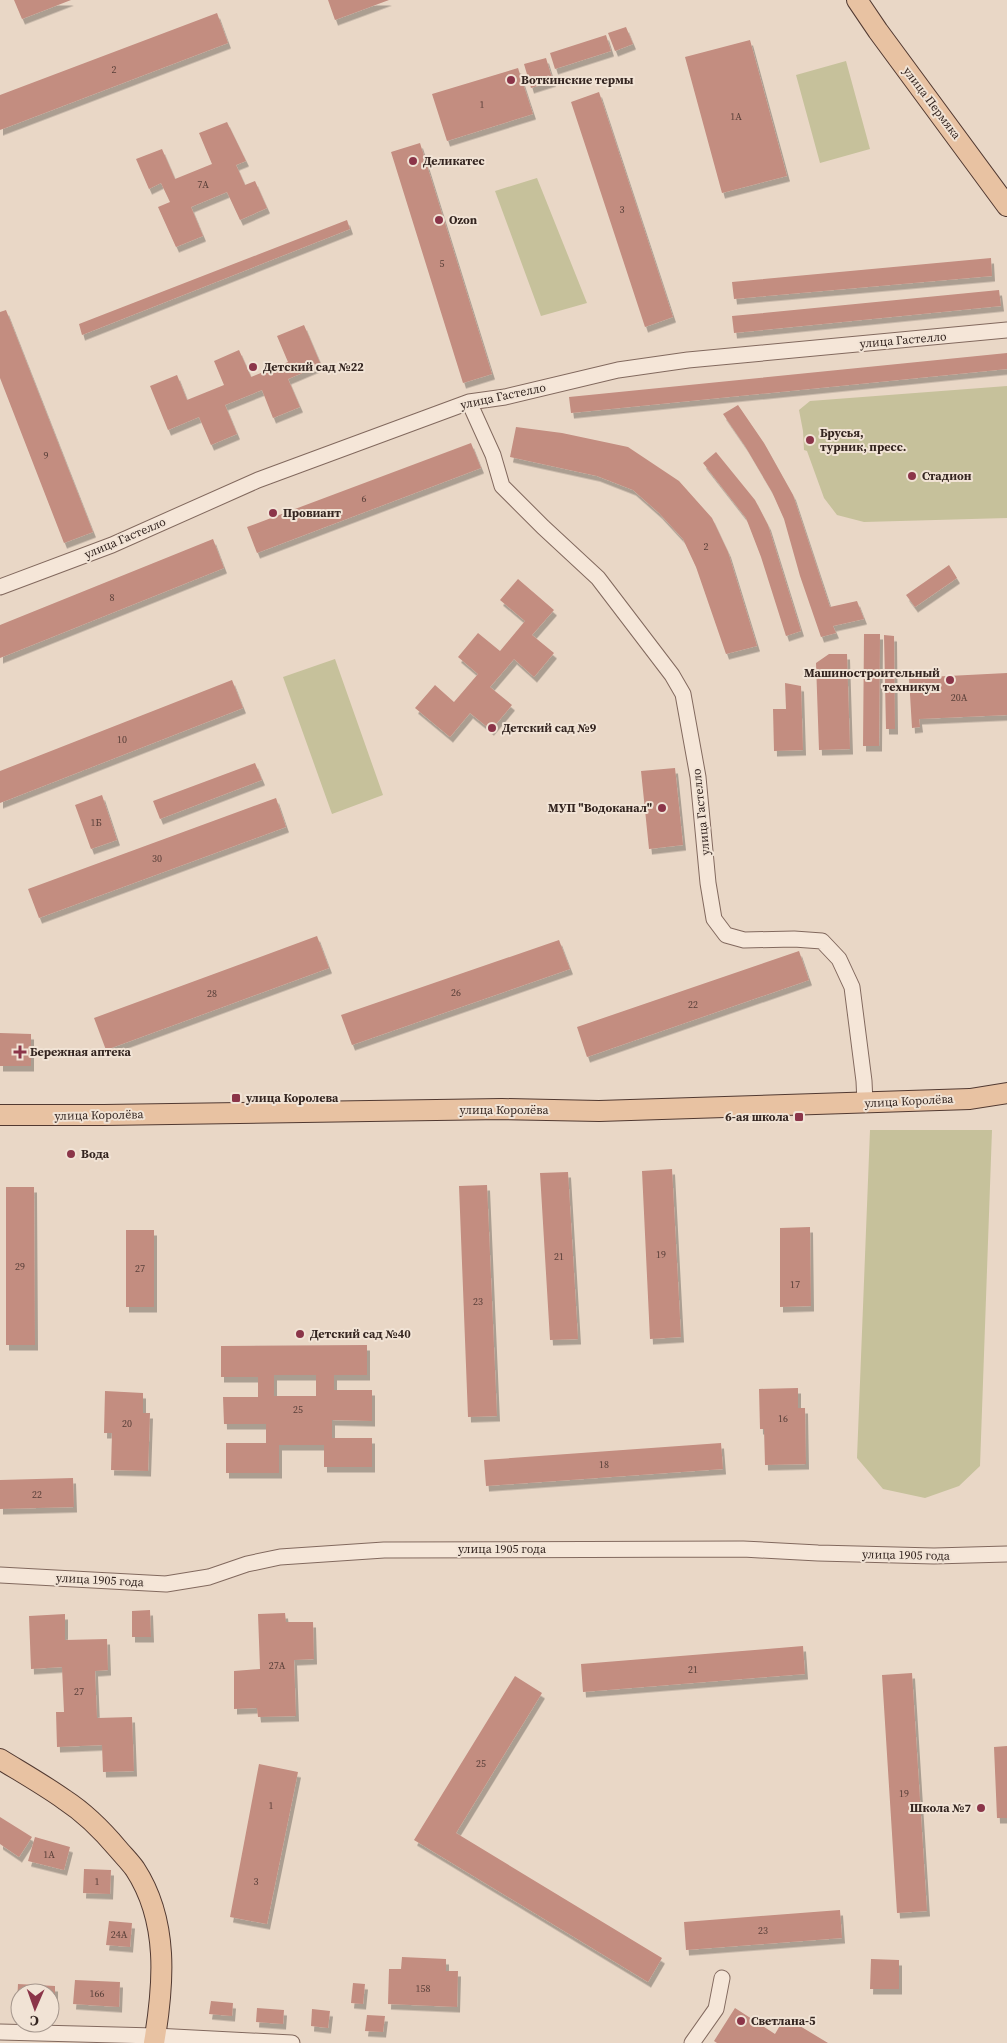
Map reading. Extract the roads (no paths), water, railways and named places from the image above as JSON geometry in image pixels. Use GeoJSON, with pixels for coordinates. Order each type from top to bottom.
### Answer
{"type":"FeatureCollection","features":[{"type":"Feature","properties":{"kind":"main road","name":"улица Пермяка"},"geometry":{"type":"LineString","coordinates":[[857,0],[1007,206]]}},
{"type":"Feature","properties":{"kind":"main road","name":"улица Королёва"},"geometry":{"type":"LineString","coordinates":[[0,1115],[502,1109],[599,1112],[970,1099],[1007,1093]]}},
{"type":"Feature","properties":{"kind":"main road"},"geometry":{"type":"LineString","coordinates":[[0,1759],[66,1800],[100,1828],[135,1869],[152,1902],[162,1951],[161,1985],[154,2039]]}},
{"type":"Feature","properties":{"kind":"street","name":"улица Гастелло"},"geometry":{"type":"LineString","coordinates":[[0,587],[112,545],[258,480],[469,402],[505,397],[618,370],[688,360],[1007,330]]}},
{"type":"Feature","properties":{"kind":"street","name":"улица Гастелло"},"geometry":{"type":"LineString","coordinates":[[469,402],[493,455],[502,486],[598,578],[672,675],[684,694],[698,777],[708,884],[714,919],[726,935],[744,940],[794,939],[822,942],[839,958],[852,987],[865,1103]]}},
{"type":"Feature","properties":{"kind":"street","name":"улица 1905 года"},"geometry":{"type":"LineString","coordinates":[[0,1575],[166,1584],[209,1577],[247,1564],[280,1557],[384,1550],[742,1549],[813,1553],[1007,1554]]}},
{"type":"Feature","properties":{"kind":"street"},"geometry":{"type":"LineString","coordinates":[[692,2043],[716,2009],[722,1978]]}},
{"type":"Feature","properties":{"kind":"street"},"geometry":{"type":"LineString","coordinates":[[0,2032],[292,2043]]}},
{"type":"Feature","properties":{"kind":"place","name":"Воткинские термы"},"geometry":{"type":"Point","coordinates":[511,80]}},
{"type":"Feature","properties":{"kind":"place","name":"Деликатес"},"geometry":{"type":"Point","coordinates":[413,161]}},
{"type":"Feature","properties":{"kind":"place","name":"Ozon"},"geometry":{"type":"Point","coordinates":[439,220]}},
{"type":"Feature","properties":{"kind":"place","name":"Детский сад №22"},"geometry":{"type":"Point","coordinates":[253,367]}},
{"type":"Feature","properties":{"kind":"place","name":"Брусья, турник, пресс."},"geometry":{"type":"Point","coordinates":[810,440]}},
{"type":"Feature","properties":{"kind":"place","name":"Стадион"},"geometry":{"type":"Point","coordinates":[912,476]}},
{"type":"Feature","properties":{"kind":"place","name":"Провиант"},"geometry":{"type":"Point","coordinates":[273,513]}},
{"type":"Feature","properties":{"kind":"place","name":"Машиностроительный техникум"},"geometry":{"type":"Point","coordinates":[950,680]}},
{"type":"Feature","properties":{"kind":"place","name":"Детский сад №9"},"geometry":{"type":"Point","coordinates":[492,728]}},
{"type":"Feature","properties":{"kind":"place","name":"МУП \"Водоканал\""},"geometry":{"type":"Point","coordinates":[662,808]}},
{"type":"Feature","properties":{"kind":"place","name":"Бережная аптека"},"geometry":{"type":"Point","coordinates":[20,1052]}},
{"type":"Feature","properties":{"kind":"place","name":"улица Королева"},"geometry":{"type":"Point","coordinates":[236,1098]}},
{"type":"Feature","properties":{"kind":"place","name":"6-ая школа"},"geometry":{"type":"Point","coordinates":[799,1117]}},
{"type":"Feature","properties":{"kind":"place","name":"Вода"},"geometry":{"type":"Point","coordinates":[71,1154]}},
{"type":"Feature","properties":{"kind":"place","name":"Детский сад №40"},"geometry":{"type":"Point","coordinates":[300,1334]}},
{"type":"Feature","properties":{"kind":"place","name":"Школа №7"},"geometry":{"type":"Point","coordinates":[981,1808]}},
{"type":"Feature","properties":{"kind":"place","name":"Светлана-5"},"geometry":{"type":"Point","coordinates":[741,2021]}}]}
